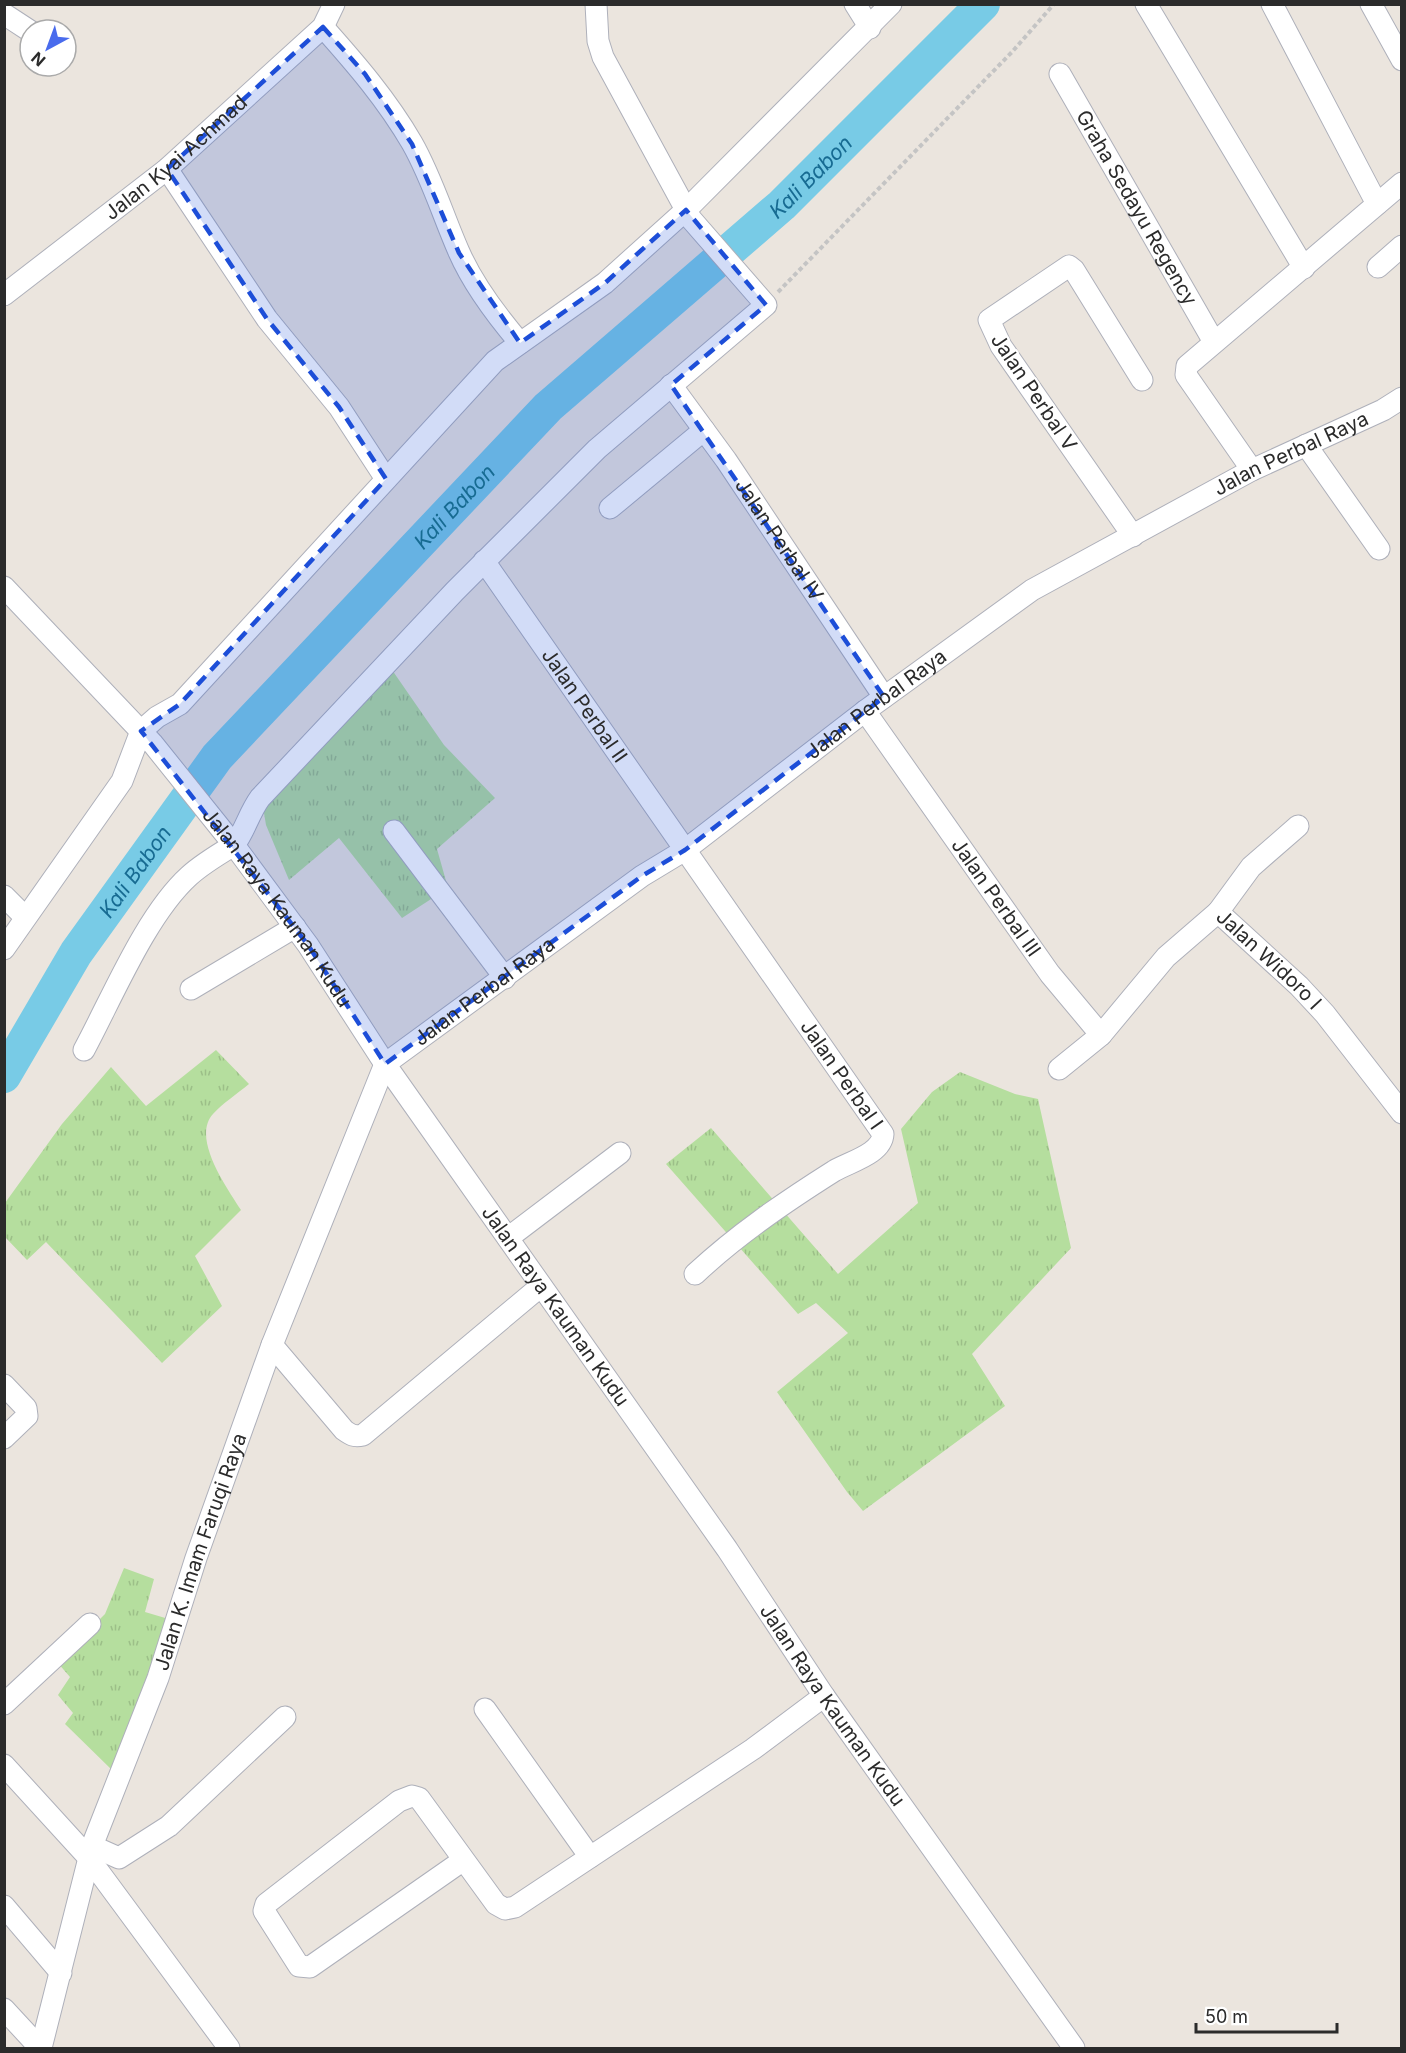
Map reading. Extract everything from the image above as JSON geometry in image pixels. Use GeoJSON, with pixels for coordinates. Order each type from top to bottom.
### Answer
{"type":"FeatureCollection","features":[{"type":"Feature","properties":{"kind":"street","name":"Jalan Kyai Achmad"},"geometry":{"type":"LineString","coordinates":[[4,295],[167,169],[323,27],[333,4]]}},
{"type":"Feature","properties":{"kind":"street"},"geometry":{"type":"LineString","coordinates":[[84,1050],[162,906],[189,875],[232,843],[260,798],[484,561],[597,449],[766,305],[688,215],[603,57],[598,41],[596,4]]}},
{"type":"Feature","properties":{"kind":"street"},"geometry":{"type":"LineString","coordinates":[[855,4],[870,28]]}},
{"type":"Feature","properties":{"kind":"street"},"geometry":{"type":"LineString","coordinates":[[4,949],[25,917],[92,828],[158,717],[180,704],[480,377],[520,343],[604,283],[688,215],[891,4]]}},
{"type":"Feature","properties":{"kind":"street"},"geometry":{"type":"LineString","coordinates":[[1146,4],[1304,268]]}},
{"type":"Feature","properties":{"kind":"street"},"geometry":{"type":"LineString","coordinates":[[1272,4],[1377,204]]}},
{"type":"Feature","properties":{"kind":"street"},"geometry":{"type":"LineString","coordinates":[[1371,4],[1401,60]]}},
{"type":"Feature","properties":{"kind":"street"},"geometry":{"type":"LineString","coordinates":[[4,14],[18,23]]}},
{"type":"Feature","properties":{"kind":"street"},"geometry":{"type":"LineString","coordinates":[[323,27],[365,74],[412,144],[444,211],[459,253],[496,312],[520,343]]}},
{"type":"Feature","properties":{"kind":"street","name":"Graha Sedayu Regency"},"geometry":{"type":"LineString","coordinates":[[1059,74],[1214,342]]}},
{"type":"Feature","properties":{"kind":"street"},"geometry":{"type":"LineString","coordinates":[[167,169],[267,319],[339,407],[387,479]]}},
{"type":"Feature","properties":{"kind":"street"},"geometry":{"type":"LineString","coordinates":[[1252,470],[1186,375],[1187,366],[1401,183]]}},
{"type":"Feature","properties":{"kind":"street"},"geometry":{"type":"LineString","coordinates":[[1378,267],[1401,246]]}},
{"type":"Feature","properties":{"kind":"street","name":"Jalan Perbal V"},"geometry":{"type":"LineString","coordinates":[[1133,536],[1001,346],[989,320],[1069,266],[1074,270],[1142,380]]}},
{"type":"Feature","properties":{"kind":"street","name":"Jalan Perbal IV"},"geometry":{"type":"LineString","coordinates":[[671,385],[704,430],[884,697]]}},
{"type":"Feature","properties":{"kind":"street","name":"Jalan Perbal Raya"},"geometry":{"type":"LineString","coordinates":[[386,1064],[642,876],[685,850],[865,711],[1032,590],[1252,470],[1383,410],[1401,398]]}},
{"type":"Feature","properties":{"kind":"street"},"geometry":{"type":"LineString","coordinates":[[610,508],[704,430]]}},
{"type":"Feature","properties":{"kind":"street"},"geometry":{"type":"LineString","coordinates":[[1305,445],[1379,549]]}},
{"type":"Feature","properties":{"kind":"street","name":"Jalan Perbal II"},"geometry":{"type":"LineString","coordinates":[[484,561],[685,850]]}},
{"type":"Feature","properties":{"kind":"street","name":"Jalan Raya Kauman Kudu"},"geometry":{"type":"LineString","coordinates":[[4,587],[147,738],[232,843],[295,927],[386,1064],[507,1238],[728,1549],[824,1696],[1074,2049]]}},
{"type":"Feature","properties":{"kind":"street","name":"Jalan Perbal III"},"geometry":{"type":"LineString","coordinates":[[865,711],[1050,974],[1101,1035]]}},
{"type":"Feature","properties":{"kind":"street"},"geometry":{"type":"LineString","coordinates":[[1218,912],[1230,892],[1251,867],[1298,826]]}},
{"type":"Feature","properties":{"kind":"street"},"geometry":{"type":"LineString","coordinates":[[394,831],[505,978]]}},
{"type":"Feature","properties":{"kind":"street","name":"Jalan Perbal I"},"geometry":{"type":"LineString","coordinates":[[685,850],[883,1134],[883,1140],[875,1149],[834,1172],[747,1228],[695,1274]]}},
{"type":"Feature","properties":{"kind":"street"},"geometry":{"type":"LineString","coordinates":[[4,896],[25,917]]}},
{"type":"Feature","properties":{"kind":"street","name":"Jalan Widoro I"},"geometry":{"type":"LineString","coordinates":[[1101,1035],[1166,957],[1218,912],[1299,986],[1325,1014],[1401,1113]]}},
{"type":"Feature","properties":{"kind":"street"},"geometry":{"type":"LineString","coordinates":[[191,989],[295,927]]}},
{"type":"Feature","properties":{"kind":"street"},"geometry":{"type":"LineString","coordinates":[[1059,1069],[1101,1035]]}},
{"type":"Feature","properties":{"kind":"street","name":"Jalan K. Imam Faruqi Raya"},"geometry":{"type":"LineString","coordinates":[[40,2049],[90,1852],[158,1677],[203,1537],[272,1345],[386,1064]]}},
{"type":"Feature","properties":{"kind":"street"},"geometry":{"type":"LineString","coordinates":[[507,1238],[620,1153]]}},
{"type":"Feature","properties":{"kind":"street"},"geometry":{"type":"LineString","coordinates":[[272,1345],[344,1430],[351,1436],[363,1435],[541,1286]]}},
{"type":"Feature","properties":{"kind":"street"},"geometry":{"type":"LineString","coordinates":[[4,1385],[26,1408],[27,1416],[4,1438]]}},
{"type":"Feature","properties":{"kind":"street"},"geometry":{"type":"LineString","coordinates":[[4,1704],[90,1624]]}},
{"type":"Feature","properties":{"kind":"street"},"geometry":{"type":"LineString","coordinates":[[462,1861],[310,1967],[300,1966],[264,1911],[266,1905],[381,1814],[399,1801],[412,1796],[419,1798],[462,1861],[496,1904],[510,1909],[753,1749],[824,1696]]}},
{"type":"Feature","properties":{"kind":"street"},"geometry":{"type":"LineString","coordinates":[[486,1709],[590,1857]]}},
{"type":"Feature","properties":{"kind":"street"},"geometry":{"type":"LineString","coordinates":[[90,1852],[119,1858],[169,1826],[285,1716]]}},
{"type":"Feature","properties":{"kind":"street"},"geometry":{"type":"LineString","coordinates":[[4,1765],[90,1852],[229,2049]]}},
{"type":"Feature","properties":{"kind":"street"},"geometry":{"type":"LineString","coordinates":[[4,1906],[61,1973]]}},
{"type":"Feature","properties":{"kind":"street"},"geometry":{"type":"LineString","coordinates":[[4,2009],[40,2049]]}},
{"type":"Feature","properties":{"kind":"path"},"geometry":{"type":"LineString","coordinates":[[766,305],[1012,52],[1054,4]]}},
{"type":"Feature","properties":{"kind":"highlighted area"},"geometry":{"type":"Polygon","coordinates":[[[323,27],[365,74],[412,144],[459,253],[520,343],[605,283],[686,210],[766,305],[671,385],[884,697],[685,850],[642,876],[385,1064],[308,945],[141,731],[180,704],[386,479],[339,407],[267,319],[167,169],[323,27]]]}},
{"type":"Feature","properties":{"kind":"green space"},"geometry":{"type":"Polygon","coordinates":[[[381,654],[444,745],[495,798],[437,849],[448,888],[402,918],[339,838],[289,880],[266,825],[260,789],[381,654]]]}},
{"type":"Feature","properties":{"kind":"green space"},"geometry":{"type":"Polygon","coordinates":[[[216,1050],[249,1084],[213,1114],[207,1124],[206,1136],[208,1149],[220,1176],[241,1210],[195,1256],[222,1306],[162,1363],[46,1242],[27,1260],[5,1237],[5,1203],[62,1124],[111,1067],[146,1106],[216,1050]]]}},
{"type":"Feature","properties":{"kind":"green space"},"geometry":{"type":"Polygon","coordinates":[[[960,1072],[1015,1094],[1038,1099],[1071,1248],[972,1354],[1005,1406],[863,1511],[847,1492],[777,1392],[848,1333],[816,1303],[798,1314],[666,1164],[711,1128],[838,1274],[918,1203],[901,1129],[932,1092],[960,1072]]]}},
{"type":"Feature","properties":{"kind":"green space"},"geometry":{"type":"Polygon","coordinates":[[[124,1568],[154,1579],[145,1612],[172,1620],[113,1771],[65,1724],[73,1713],[58,1695],[70,1677],[57,1662],[105,1614],[124,1568]]]}},
{"type":"Feature","properties":{"kind":"waterway","name":"Kali Babon"},"geometry":{"type":"LineString","coordinates":[[4,1076],[76,953],[217,757],[548,407],[782,205],[983,4]]}}]}
